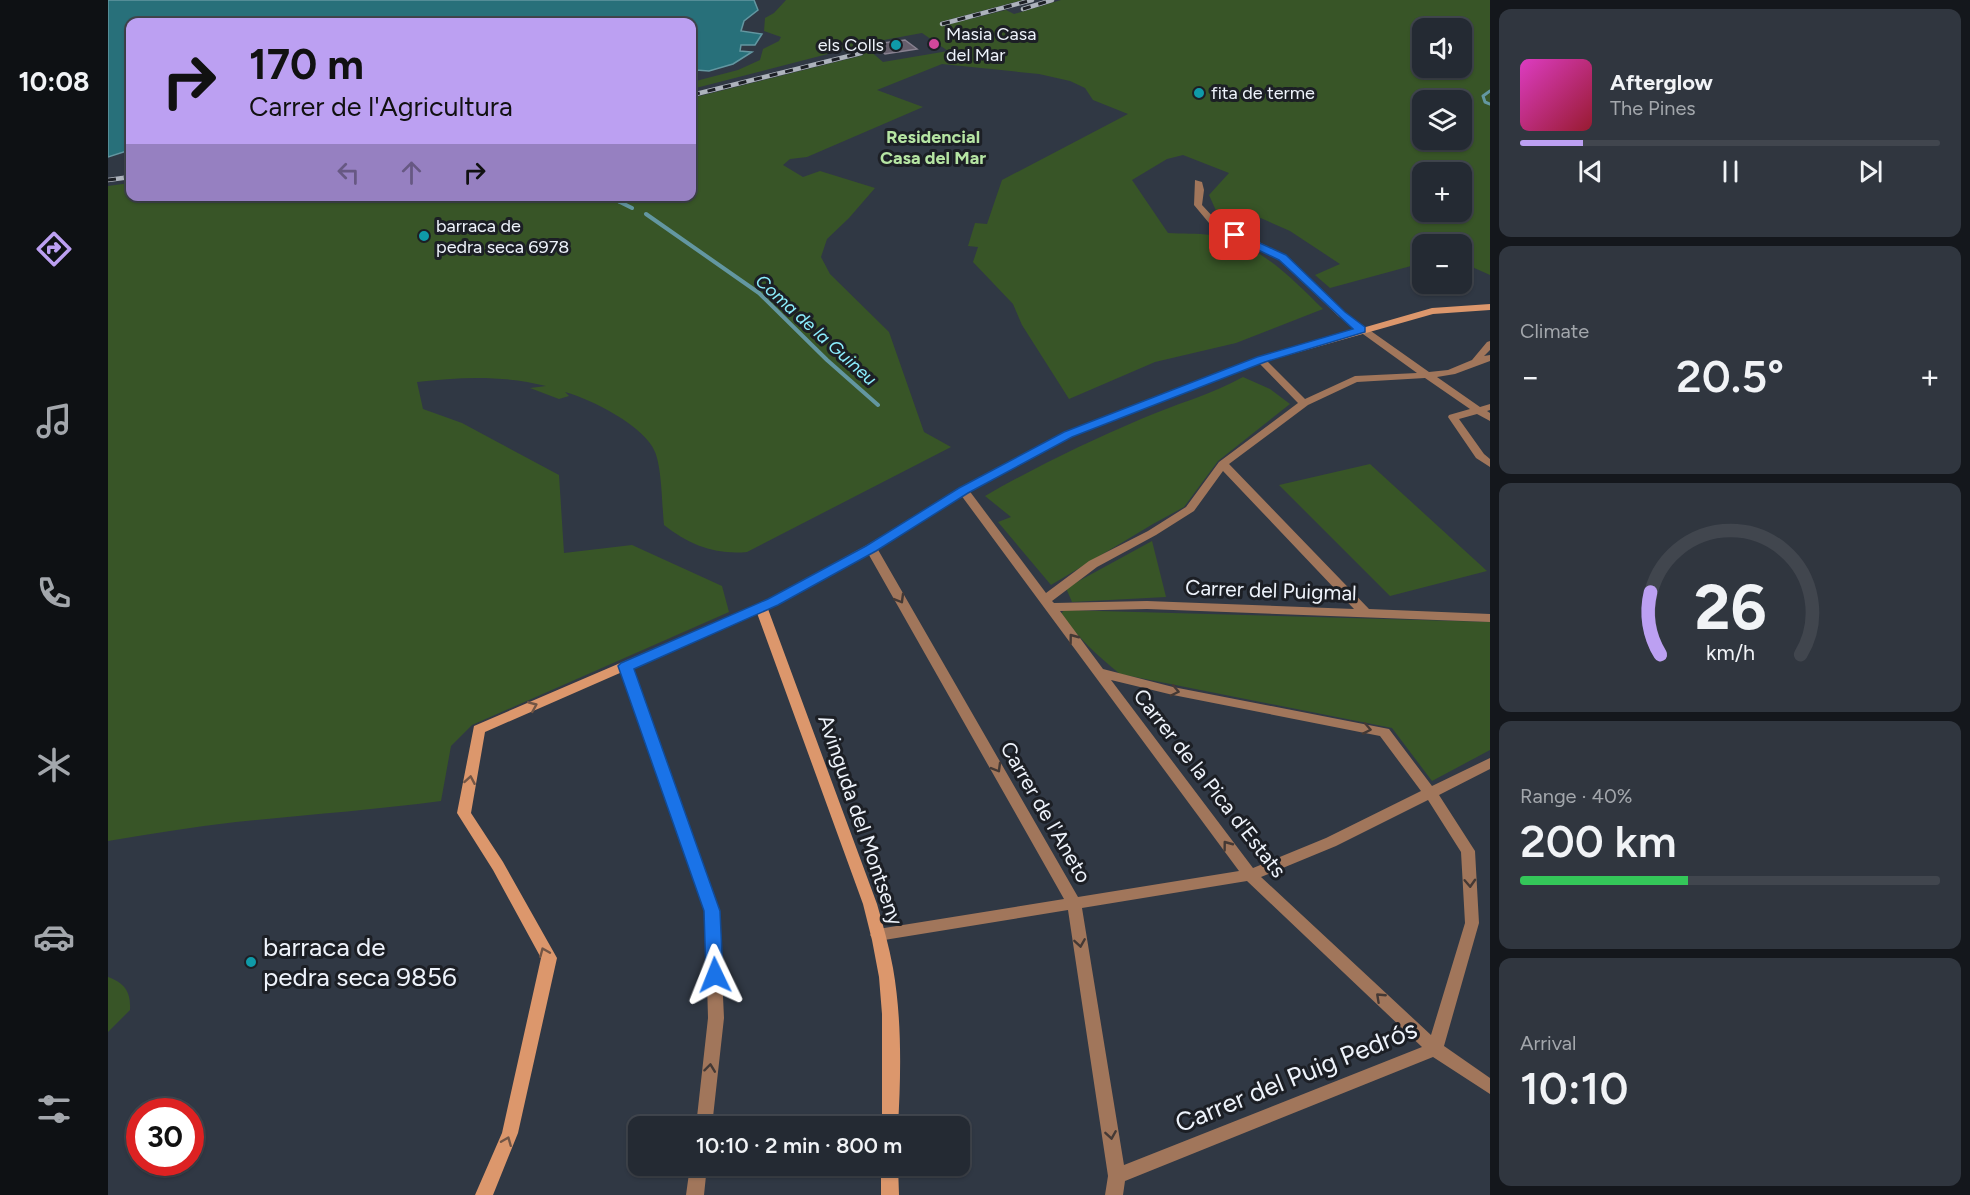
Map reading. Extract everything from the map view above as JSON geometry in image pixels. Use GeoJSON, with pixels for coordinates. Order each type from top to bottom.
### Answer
{"type":"FeatureCollection","features":[{"type":"Feature","properties":{"kind":"street"},"geometry":{"type":"LineString","coordinates":[[1198,182],[1200,190],[1197,205],[1212,221],[1283,258],[1341,314],[1361,330],[1490,418]]}},
{"type":"Feature","properties":{"kind":"street"},"geometry":{"type":"LineString","coordinates":[[484,1195],[510,1133],[549,958],[498,866],[464,813],[480,729],[761,607],[871,548],[964,491],[1068,435],[1261,360],[1432,311],[1490,307]]}},
{"type":"Feature","properties":{"kind":"street"},"geometry":{"type":"LineString","coordinates":[[1047,604],[1093,564],[1152,533],[1190,509],[1223,464],[1304,403],[1355,380],[1430,376],[1458,371],[1476,359],[1490,344]]}},
{"type":"Feature","properties":{"kind":"street"},"geometry":{"type":"LineString","coordinates":[[1476,359],[1490,358]]}},
{"type":"Feature","properties":{"kind":"street"},"geometry":{"type":"LineString","coordinates":[[1261,360],[1304,403]]}},
{"type":"Feature","properties":{"kind":"street"},"geometry":{"type":"LineString","coordinates":[[1490,407],[1453,417],[1485,454],[1490,464]]}},
{"type":"Feature","properties":{"kind":"street"},"geometry":{"type":"LineString","coordinates":[[1223,464],[1365,613]]}},
{"type":"Feature","properties":{"kind":"street","name":"Carrer de la Pica d'Estats"},"geometry":{"type":"LineString","coordinates":[[964,491],[1250,875],[1435,1049],[1490,1087]]}},
{"type":"Feature","properties":{"kind":"street","name":"Carrer de l'Aneto"},"geometry":{"type":"LineString","coordinates":[[871,548],[1074,903],[1117,1176],[1114,1195]]}},
{"type":"Feature","properties":{"kind":"street","name":"Carrer del Puigmal"},"geometry":{"type":"LineString","coordinates":[[1047,604],[1147,604],[1490,618]]}},
{"type":"Feature","properties":{"kind":"street","name":"Avinguda del Montseny"},"geometry":{"type":"LineString","coordinates":[[761,607],[870,904],[878,935],[886,976],[889,1011],[890,1116]]}},
{"type":"Feature","properties":{"kind":"street"},"geometry":{"type":"LineString","coordinates":[[626,666],[712,911],[716,1018],[705,1116]]}},
{"type":"Feature","properties":{"kind":"street","name":"Carrer del Puig Pedrós"},"geometry":{"type":"LineString","coordinates":[[1098,672],[1173,691],[1384,732],[1431,794],[1468,851],[1472,923],[1435,1049],[1117,1176]]}},
{"type":"Feature","properties":{"kind":"street"},"geometry":{"type":"LineString","coordinates":[[878,935],[1250,875],[1331,842],[1490,763]]}},
{"type":"Feature","properties":{"kind":"street"},"geometry":{"type":"LineString","coordinates":[[696,1195],[698,1176]]}},
{"type":"Feature","properties":{"kind":"street"},"geometry":{"type":"LineString","coordinates":[[890,1176],[890,1195]]}},
{"type":"Feature","properties":{"kind":"green space"},"geometry":{"type":"Polygon","coordinates":[[[786,0],[1023,0],[940,22],[946,25],[1006,10],[1014,14],[1061,0],[1490,0],[1490,275],[1472,267],[1472,234],[1412,234],[1412,266],[1330,288],[1315,275],[1340,264],[1290,231],[1256,216],[1235,223],[1217,213],[1209,195],[1229,173],[1183,155],[1167,159],[1132,180],[1168,233],[1211,235],[1244,245],[1273,263],[1323,309],[1236,343],[1155,362],[1069,399],[1022,325],[1013,304],[973,262],[978,247],[968,246],[975,223],[987,224],[1002,180],[1128,114],[1093,100],[1085,88],[1070,81],[1039,74],[942,64],[877,90],[923,107],[807,157],[790,159],[783,165],[803,177],[820,171],[875,188],[827,239],[821,257],[830,274],[889,332],[924,432],[951,447],[747,552],[724,552],[693,543],[664,525],[655,452],[649,442],[629,423],[602,407],[565,392],[569,396],[559,399],[530,388],[546,386],[530,382],[465,378],[417,382],[423,409],[462,423],[559,475],[564,553],[632,545],[722,586],[729,612],[472,725],[451,746],[441,801],[236,822],[108,841],[108,186],[126,184],[126,201],[696,201],[696,97],[864,55],[851,48],[696,88],[696,81],[738,70],[760,60],[763,49],[779,41],[781,37],[764,31],[765,18],[774,13],[786,0]],[[922,33],[862,44],[883,62],[948,51],[922,33]]]}},
{"type":"Feature","properties":{"kind":"green space"},"geometry":{"type":"Polygon","coordinates":[[[1243,377],[1270,389],[1290,404],[1218,461],[1184,507],[1051,585],[998,522],[1011,517],[985,496],[1101,437],[1243,377]]]}},
{"type":"Feature","properties":{"kind":"green space"},"geometry":{"type":"Polygon","coordinates":[[[1370,464],[1487,571],[1390,596],[1279,485],[1370,464]]]}},
{"type":"Feature","properties":{"kind":"green space"},"geometry":{"type":"Polygon","coordinates":[[[1152,541],[1166,597],[1072,602],[1066,588],[1152,541]]]}},
{"type":"Feature","properties":{"kind":"green space"},"geometry":{"type":"Polygon","coordinates":[[[1064,610],[1490,622],[1490,750],[1432,781],[1392,728],[1120,674],[1074,631],[1061,614],[1064,610]]]}},
{"type":"Feature","properties":{"kind":"green space"},"geometry":{"type":"Polygon","coordinates":[[[108,977],[119,982],[126,989],[130,1010],[108,1032],[108,977]]]}},
{"type":"Feature","properties":{"kind":"water"},"geometry":{"type":"Polygon","coordinates":[[[108,0],[754,0],[758,10],[744,21],[741,31],[762,34],[755,45],[741,45],[740,51],[752,52],[733,64],[709,71],[696,70],[696,18],[126,18],[126,151],[108,157],[108,0]]]}},
{"type":"Feature","properties":{"kind":"building","name":"els Colls"},"geometry":{"type":"Polygon","coordinates":[[[905,40],[917,49],[885,54],[875,44],[905,40]]]}},
{"type":"Feature","properties":{"kind":"waterway"},"geometry":{"type":"LineString","coordinates":[[1490,91],[1483,96],[1485,102],[1490,104]]}},
{"type":"Feature","properties":{"kind":"waterway","name":"Coma de la Guineu"},"geometry":{"type":"LineString","coordinates":[[618,201],[632,208]]}},
{"type":"Feature","properties":{"kind":"waterway","name":"Coma de la Guineu"},"geometry":{"type":"LineString","coordinates":[[646,214],[759,293],[827,360],[878,405]]}},
{"type":"Feature","properties":{"kind":"railway"},"geometry":{"type":"LineString","coordinates":[[942,24],[1032,0]]}},
{"type":"Feature","properties":{"kind":"railway"},"geometry":{"type":"LineString","coordinates":[[1023,9],[1052,0]]}},
{"type":"Feature","properties":{"kind":"railway"},"geometry":{"type":"LineString","coordinates":[[696,94],[861,53]]}},
{"type":"Feature","properties":{"kind":"railway"},"geometry":{"type":"LineString","coordinates":[[108,180],[126,178]]}},
{"type":"Feature","properties":{"kind":"place","name":"Masia Casa del Mar"},"geometry":{"type":"Point","coordinates":[934,44]}},
{"type":"Feature","properties":{"kind":"place","name":"els Colls"},"geometry":{"type":"Point","coordinates":[896,45]}},
{"type":"Feature","properties":{"kind":"place","name":"fita de terme"},"geometry":{"type":"Point","coordinates":[1199,93]}},
{"type":"Feature","properties":{"kind":"place","name":"barraca de pedra seca 6978"},"geometry":{"type":"Point","coordinates":[424,236]}},
{"type":"Feature","properties":{"kind":"place","name":"barraca de pedra seca 9856"},"geometry":{"type":"Point","coordinates":[251,962]}},
{"type":"Feature","properties":{"kind":"district","name":"Residencial Casa del Mar"},"geometry":{"type":"Point","coordinates":[933,147]}},
{"type":"Feature","properties":{"kind":"route"},"geometry":{"type":"LineString","coordinates":[[715,975],[712,911],[626,666],[773,602],[871,548],[964,491],[1068,435],[1261,360],[1361,330],[1341,314],[1283,258],[1235,235]]}}]}
